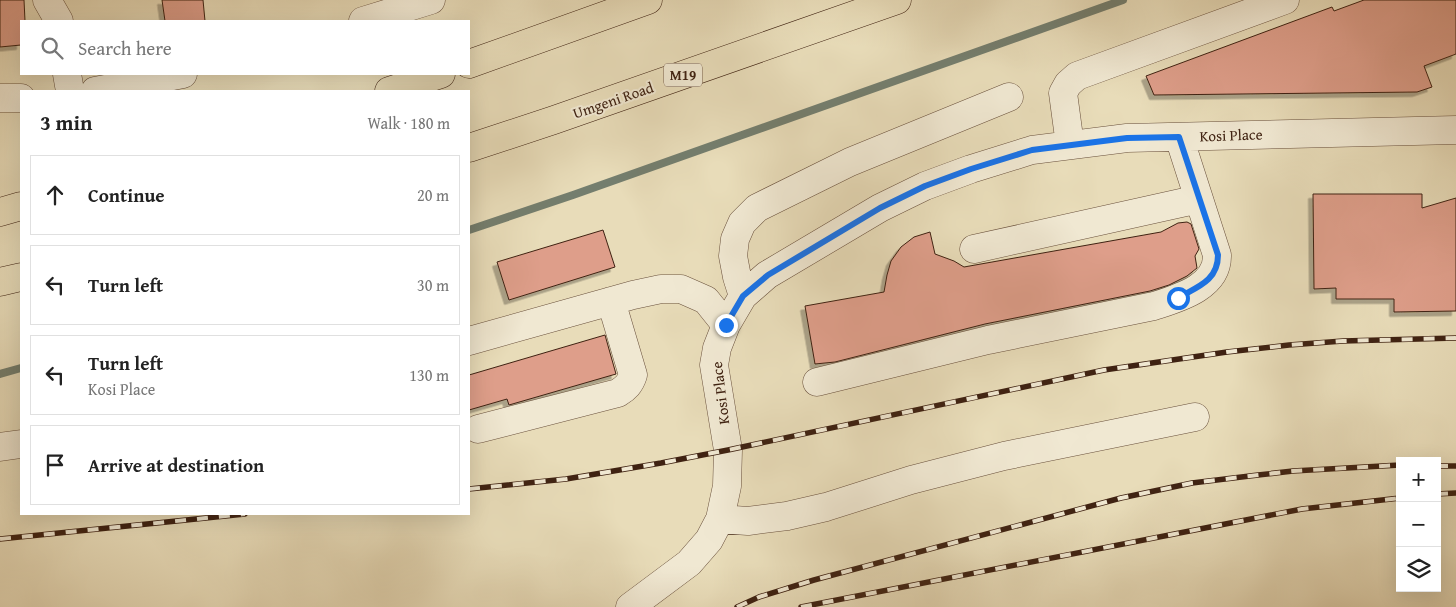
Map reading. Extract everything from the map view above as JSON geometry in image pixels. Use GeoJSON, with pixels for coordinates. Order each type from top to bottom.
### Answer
{"type":"FeatureCollection","features":[{"type":"Feature","properties":{"kind":"highway"},"geometry":{"type":"LineString","coordinates":[[470,64],[648,0]]}},
{"type":"Feature","properties":{"kind":"highway","name":"Umgeni Road"},"geometry":{"type":"LineString","coordinates":[[470,148],[897,0]]}},
{"type":"Feature","properties":{"kind":"highway"},"geometry":{"type":"LineString","coordinates":[[392,90],[438,75]]}},
{"type":"Feature","properties":{"kind":"highway"},"geometry":{"type":"LineString","coordinates":[[0,212],[20,206]]}},
{"type":"Feature","properties":{"kind":"highway"},"geometry":{"type":"LineString","coordinates":[[0,282],[20,277]]}},
{"type":"Feature","properties":{"kind":"street"},"geometry":{"type":"LineString","coordinates":[[47,0],[58,20]]}},
{"type":"Feature","properties":{"kind":"street"},"geometry":{"type":"LineString","coordinates":[[374,12],[430,0]]}},
{"type":"Feature","properties":{"kind":"street"},"geometry":{"type":"LineString","coordinates":[[1070,145],[1063,92],[1068,84],[1077,76],[1286,0]]}},
{"type":"Feature","properties":{"kind":"street"},"geometry":{"type":"LineString","coordinates":[[67,75],[70,90]]}},
{"type":"Feature","properties":{"kind":"street"},"geometry":{"type":"LineString","coordinates":[[100,90],[177,75]]}},
{"type":"Feature","properties":{"kind":"street"},"geometry":{"type":"LineString","coordinates":[[743,296],[733,256],[735,239],[742,223],[757,208],[850,162],[1009,97]]}},
{"type":"Feature","properties":{"kind":"street"},"geometry":{"type":"LineString","coordinates":[[0,98],[20,98]]}},
{"type":"Feature","properties":{"kind":"street","name":"Kosi Place"},"geometry":{"type":"LineString","coordinates":[[630,607],[689,563],[709,540],[720,519],[727,486],[728,450],[714,365],[717,348],[726,325],[743,296],[768,275],[880,208],[925,186],[1032,150],[1127,138],[1456,130]]}},
{"type":"Feature","properties":{"kind":"street"},"geometry":{"type":"LineString","coordinates":[[817,382],[988,340],[1154,306],[1178,298],[1204,284],[1218,263],[1218,255],[1179,137]]}},
{"type":"Feature","properties":{"kind":"street"},"geometry":{"type":"LineString","coordinates":[[974,249],[1199,198]]}},
{"type":"Feature","properties":{"kind":"street"},"geometry":{"type":"LineString","coordinates":[[470,341],[660,289],[681,289],[706,300],[726,325]]}},
{"type":"Feature","properties":{"kind":"street"},"geometry":{"type":"LineString","coordinates":[[478,429],[618,393],[627,388],[633,375],[611,301]]}},
{"type":"Feature","properties":{"kind":"street"},"geometry":{"type":"LineString","coordinates":[[720,519],[748,521],[787,516],[818,509],[910,480],[1004,456],[1195,417]]}},
{"type":"Feature","properties":{"kind":"street"},"geometry":{"type":"LineString","coordinates":[[0,447],[20,444]]}},
{"type":"Feature","properties":{"kind":"building"},"geometry":{"type":"Polygon","coordinates":[[[0,0],[24,0],[25,20],[20,20],[20,45],[0,47],[0,0]]]}},
{"type":"Feature","properties":{"kind":"building"},"geometry":{"type":"Polygon","coordinates":[[[162,0],[203,0],[205,20],[165,20],[162,0]]]}},
{"type":"Feature","properties":{"kind":"building"},"geometry":{"type":"Polygon","coordinates":[[[1364,0],[1456,0],[1456,54],[1424,66],[1432,87],[1417,92],[1154,95],[1146,76],[1332,7],[1334,11],[1364,0]]]}},
{"type":"Feature","properties":{"kind":"building"},"geometry":{"type":"Polygon","coordinates":[[[1313,194],[1422,194],[1422,208],[1456,198],[1456,311],[1394,312],[1394,299],[1336,299],[1336,288],[1314,289],[1313,194]]]}},
{"type":"Feature","properties":{"kind":"building"},"geometry":{"type":"Polygon","coordinates":[[[1187,222],[1191,224],[1199,249],[1195,256],[1197,268],[1187,276],[1169,285],[1150,291],[985,324],[835,362],[815,364],[805,306],[884,292],[891,261],[901,247],[914,237],[930,232],[935,254],[964,267],[1161,232],[1178,223],[1187,222]]]}},
{"type":"Feature","properties":{"kind":"building"},"geometry":{"type":"Polygon","coordinates":[[[603,230],[615,267],[509,300],[497,262],[603,230]]]}},
{"type":"Feature","properties":{"kind":"building"},"geometry":{"type":"Polygon","coordinates":[[[605,335],[616,374],[509,405],[507,399],[470,410],[470,375],[605,335]]]}},
{"type":"Feature","properties":{"kind":"waterway"},"geometry":{"type":"LineString","coordinates":[[470,230],[1123,0]]}},
{"type":"Feature","properties":{"kind":"waterway"},"geometry":{"type":"LineString","coordinates":[[0,374],[20,368]]}},
{"type":"Feature","properties":{"kind":"railway"},"geometry":{"type":"LineString","coordinates":[[470,489],[566,479],[661,463],[1104,370],[1289,345],[1343,341],[1456,338]]}},
{"type":"Feature","properties":{"kind":"railway"},"geometry":{"type":"LineString","coordinates":[[737,607],[759,597],[814,580],[1121,498],[1192,483],[1258,475],[1293,471],[1396,465]]}},
{"type":"Feature","properties":{"kind":"railway"},"geometry":{"type":"LineString","coordinates":[[1441,466],[1456,466]]}},
{"type":"Feature","properties":{"kind":"railway"},"geometry":{"type":"LineString","coordinates":[[1441,494],[1456,493]]}},
{"type":"Feature","properties":{"kind":"railway"},"geometry":{"type":"LineString","coordinates":[[801,607],[1302,509],[1396,498]]}},
{"type":"Feature","properties":{"kind":"railway"},"geometry":{"type":"LineString","coordinates":[[0,539],[235,515]]}},
{"type":"Feature","properties":{"kind":"route"},"geometry":{"type":"LineString","coordinates":[[726,325],[743,296],[768,275],[880,208],[925,186],[1032,150],[1127,138],[1179,137],[1218,255],[1218,263],[1204,284],[1178,298]]}}]}
